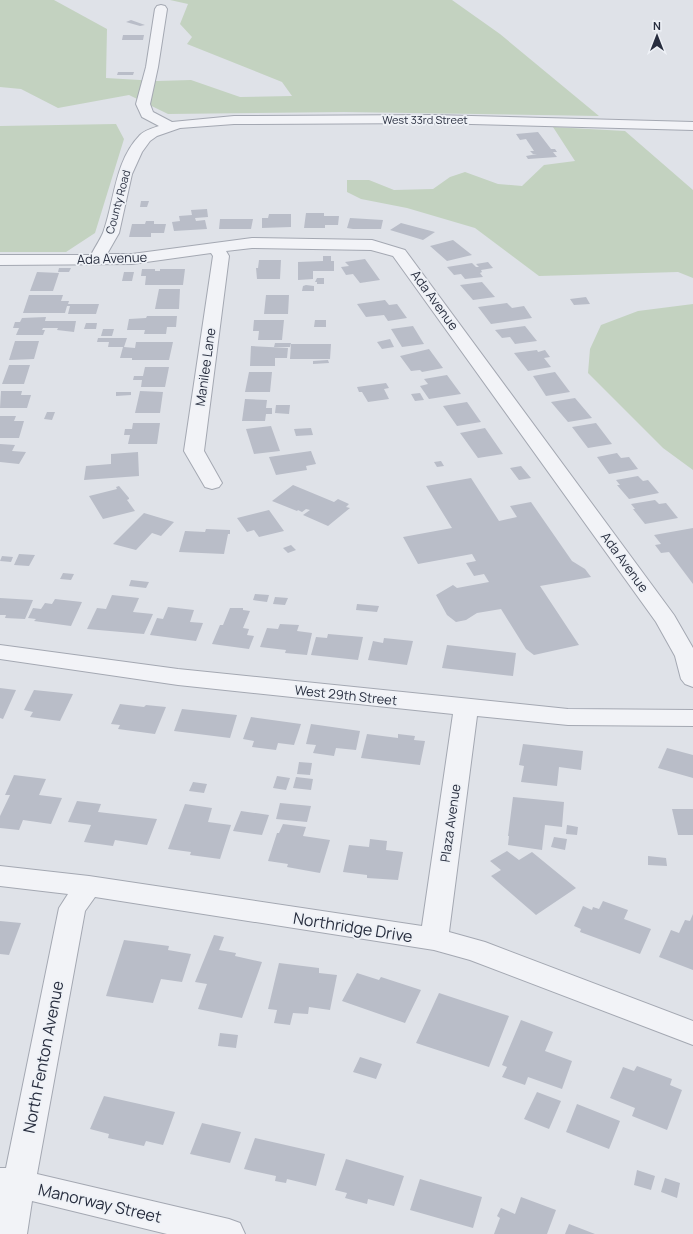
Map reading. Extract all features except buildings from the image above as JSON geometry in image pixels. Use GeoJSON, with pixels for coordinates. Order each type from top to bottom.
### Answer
{"type":"FeatureCollection","features":[{"type":"Feature","properties":{"kind":"street"},"geometry":{"type":"LineString","coordinates":[[161,9],[152,67],[143,104],[147,114],[164,128]]}},
{"type":"Feature","properties":{"kind":"street","name":"West 33rd Street"},"geometry":{"type":"LineString","coordinates":[[164,128],[188,122],[234,120],[433,119],[693,126]]}},
{"type":"Feature","properties":{"kind":"street","name":"County Road"},"geometry":{"type":"LineString","coordinates":[[97,259],[111,233],[129,163],[145,138],[164,128]]}},
{"type":"Feature","properties":{"kind":"street","name":"Ada Avenue"},"geometry":{"type":"LineString","coordinates":[[1,262],[132,259],[252,243],[372,245],[399,253],[666,620],[686,656],[693,679]]}},
{"type":"Feature","properties":{"kind":"street","name":"Manilee Lane"},"geometry":{"type":"LineString","coordinates":[[212,483],[194,451],[221,256],[216,247]]}},
{"type":"Feature","properties":{"kind":"street","name":"West 29th Street"},"geometry":{"type":"LineString","coordinates":[[0,652],[178,677],[466,708],[568,717],[693,718]]}},
{"type":"Feature","properties":{"kind":"street","name":"Plaza Avenue"},"geometry":{"type":"LineString","coordinates":[[434,939],[466,708]]}},
{"type":"Feature","properties":{"kind":"street","name":"Northridge Drive"},"geometry":{"type":"LineString","coordinates":[[0,876],[89,886],[434,939],[475,950],[693,1032]]}},
{"type":"Feature","properties":{"kind":"street","name":"North Fenton Avenue"},"geometry":{"type":"LineString","coordinates":[[11,1234],[9,1183],[72,908],[89,886]]}},
{"type":"Feature","properties":{"kind":"street","name":"Manorway Street"},"geometry":{"type":"LineString","coordinates":[[9,1183],[229,1234]]}},
{"type":"Feature","properties":{"kind":"green space"},"geometry":{"type":"Polygon","coordinates":[[[0,0],[54,0],[107,29],[106,78],[157,81],[191,80],[240,97],[292,96],[282,82],[187,44],[192,37],[180,24],[188,4],[170,0],[452,0],[500,34],[599,116],[344,112],[168,114],[129,95],[58,108],[21,89],[0,87],[0,0]]]}},
{"type":"Feature","properties":{"kind":"green space"},"geometry":{"type":"Polygon","coordinates":[[[116,124],[124,139],[95,233],[66,252],[0,252],[0,126],[116,124]]]}},
{"type":"Feature","properties":{"kind":"green space"},"geometry":{"type":"Polygon","coordinates":[[[553,127],[625,131],[693,190],[693,278],[678,272],[539,276],[475,228],[407,208],[361,199],[347,192],[347,180],[369,180],[394,190],[433,189],[450,177],[465,172],[498,184],[522,186],[544,165],[575,161],[553,127]]]}},
{"type":"Feature","properties":{"kind":"green space"},"geometry":{"type":"Polygon","coordinates":[[[693,304],[693,470],[663,448],[588,373],[590,349],[601,325],[638,311],[693,304]]]}}]}
